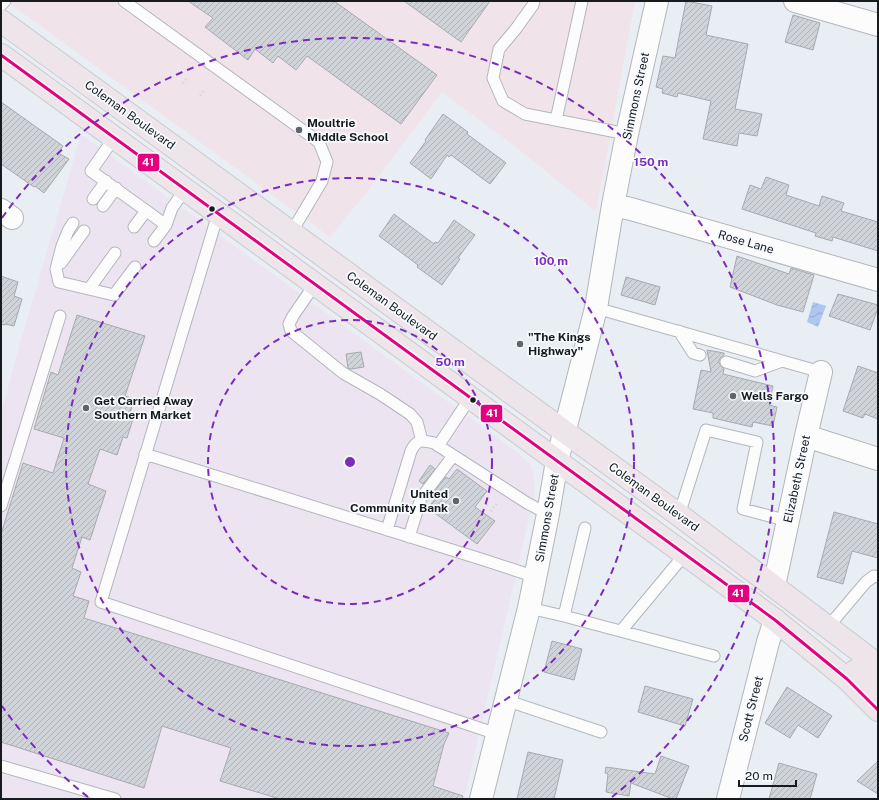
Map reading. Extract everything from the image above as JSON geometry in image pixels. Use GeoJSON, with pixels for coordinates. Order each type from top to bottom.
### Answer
{"type":"FeatureCollection","features":[{"type":"Feature","properties":{"kind":"main road","name":"Coleman Boulevard"},"geometry":{"type":"LineString","coordinates":[[1,21],[679,516],[828,628],[877,662]]}},
{"type":"Feature","properties":{"kind":"main road"},"geometry":{"type":"LineString","coordinates":[[1,35],[89,99],[154,133]]}},
{"type":"Feature","properties":{"kind":"main road"},"geometry":{"type":"LineString","coordinates":[[1,56],[775,620],[847,679],[878,710]]}},
{"type":"Feature","properties":{"kind":"main road"},"geometry":{"type":"LineString","coordinates":[[847,679],[855,671],[862,671],[878,687]]}},
{"type":"Feature","properties":{"kind":"street","name":"Simmons Street"},"geometry":{"type":"LineString","coordinates":[[480,799],[529,608],[557,461],[596,308],[613,205],[657,1]]}},
{"type":"Feature","properties":{"kind":"street"},"geometry":{"type":"LineString","coordinates":[[795,1],[878,25]]}},
{"type":"Feature","properties":{"kind":"street","name":"Rose Lane"},"geometry":{"type":"LineString","coordinates":[[613,205],[878,280]]}},
{"type":"Feature","properties":{"kind":"street","name":"Elizabeth Street"},"geometry":{"type":"LineString","coordinates":[[774,586],[821,372]]}},
{"type":"Feature","properties":{"kind":"street"},"geometry":{"type":"LineString","coordinates":[[806,436],[878,459]]}},
{"type":"Feature","properties":{"kind":"street","name":"Scott Street"},"geometry":{"type":"LineString","coordinates":[[728,799],[766,649],[775,620]]}},
{"type":"Feature","properties":{"kind":"lane"},"geometry":{"type":"LineString","coordinates":[[1,6],[5,1]]}},
{"type":"Feature","properties":{"kind":"lane"},"geometry":{"type":"LineString","coordinates":[[124,1],[319,142],[327,162],[322,181],[291,233]]}},
{"type":"Feature","properties":{"kind":"lane"},"geometry":{"type":"LineString","coordinates":[[534,1],[533,5],[515,30],[499,49],[493,78],[503,101],[525,114],[628,134]]}},
{"type":"Feature","properties":{"kind":"lane"},"geometry":{"type":"LineString","coordinates":[[556,120],[582,1]]}},
{"type":"Feature","properties":{"kind":"lane"},"geometry":{"type":"LineString","coordinates":[[114,138],[91,171],[166,225]]}},
{"type":"Feature","properties":{"kind":"lane"},"geometry":{"type":"LineString","coordinates":[[93,199],[106,181]]}},
{"type":"Feature","properties":{"kind":"lane"},"geometry":{"type":"LineString","coordinates":[[103,206],[116,188]]}},
{"type":"Feature","properties":{"kind":"lane"},"geometry":{"type":"LineString","coordinates":[[154,241],[166,225],[172,208],[185,190]]}},
{"type":"Feature","properties":{"kind":"lane"},"geometry":{"type":"LineString","coordinates":[[134,227],[146,211]]}},
{"type":"Feature","properties":{"kind":"lane"},"geometry":{"type":"LineString","coordinates":[[218,214],[102,602],[497,734]]}},
{"type":"Feature","properties":{"kind":"lane"},"geometry":{"type":"LineString","coordinates":[[73,223],[62,246],[56,269],[59,282],[114,295],[135,266]]}},
{"type":"Feature","properties":{"kind":"lane"},"geometry":{"type":"LineString","coordinates":[[56,269],[84,231]]}},
{"type":"Feature","properties":{"kind":"lane"},"geometry":{"type":"LineString","coordinates":[[88,289],[115,253]]}},
{"type":"Feature","properties":{"kind":"lane"},"geometry":{"type":"LineString","coordinates":[[315,284],[293,316],[289,324],[291,331],[343,373],[380,394],[410,414],[417,422],[422,441]]}},
{"type":"Feature","properties":{"kind":"lane"},"geometry":{"type":"LineString","coordinates":[[596,308],[821,372]]}},
{"type":"Feature","properties":{"kind":"lane"},"geometry":{"type":"LineString","coordinates":[[1,506],[60,316]]}},
{"type":"Feature","properties":{"kind":"lane"},"geometry":{"type":"LineString","coordinates":[[678,331],[693,353],[700,356]]}},
{"type":"Feature","properties":{"kind":"lane"},"geometry":{"type":"LineString","coordinates":[[726,362],[755,371],[782,361]]}},
{"type":"Feature","properties":{"kind":"lane"},"geometry":{"type":"LineString","coordinates":[[438,446],[470,398]]}},
{"type":"Feature","properties":{"kind":"lane"},"geometry":{"type":"LineString","coordinates":[[679,516],[706,430],[757,442],[743,509],[788,521]]}},
{"type":"Feature","properties":{"kind":"lane"},"geometry":{"type":"LineString","coordinates":[[387,530],[411,452],[415,444],[422,441],[434,443],[527,503],[548,514]]}},
{"type":"Feature","properties":{"kind":"lane"},"geometry":{"type":"LineString","coordinates":[[145,454],[536,577]]}},
{"type":"Feature","properties":{"kind":"lane"},"geometry":{"type":"LineString","coordinates":[[409,537],[421,498],[453,456]]}},
{"type":"Feature","properties":{"kind":"lane"},"geometry":{"type":"LineString","coordinates":[[564,616],[585,528]]}},
{"type":"Feature","properties":{"kind":"lane"},"geometry":{"type":"LineString","coordinates":[[621,631],[685,554]]}},
{"type":"Feature","properties":{"kind":"lane"},"geometry":{"type":"LineString","coordinates":[[828,628],[866,582],[874,576],[878,576]]}},
{"type":"Feature","properties":{"kind":"lane"},"geometry":{"type":"LineString","coordinates":[[529,608],[714,656]]}},
{"type":"Feature","properties":{"kind":"lane"},"geometry":{"type":"LineString","coordinates":[[505,700],[601,732]]}},
{"type":"Feature","properties":{"kind":"lane"},"geometry":{"type":"LineString","coordinates":[[1,766],[115,799]]}},
{"type":"Feature","properties":{"kind":"path"},"geometry":{"type":"LineString","coordinates":[[183,83],[187,78]]}},
{"type":"Feature","properties":{"kind":"path"},"geometry":{"type":"LineString","coordinates":[[200,95],[205,90]]}},
{"type":"Feature","properties":{"kind":"shaded area","name":"Moultrie Middle School"},"geometry":{"type":"Polygon","coordinates":[[[6,1],[635,1],[596,212],[521,151],[442,92],[367,192],[330,237],[6,1]]]}},
{"type":"Feature","properties":{"kind":"shaded area"},"geometry":{"type":"Polygon","coordinates":[[[81,134],[517,452],[529,463],[533,472],[535,493],[464,799],[1,799],[1,413],[81,134]]]}},
{"type":"Feature","properties":{"kind":"water"},"geometry":{"type":"Polygon","coordinates":[[[813,302],[826,306],[818,327],[807,322],[813,302]]]}},
{"type":"Feature","properties":{"kind":"building"},"geometry":{"type":"Polygon","coordinates":[[[188,1],[334,1],[437,75],[401,124],[307,56],[296,70],[278,56],[273,63],[255,49],[248,60],[205,27],[213,18],[188,1]]]}},
{"type":"Feature","properties":{"kind":"building"},"geometry":{"type":"Polygon","coordinates":[[[404,1],[490,1],[461,42],[404,1]]]}},
{"type":"Feature","properties":{"kind":"building"},"geometry":{"type":"Polygon","coordinates":[[[686,1],[712,6],[706,35],[748,44],[735,109],[762,114],[757,136],[739,133],[737,146],[703,139],[711,101],[678,93],[677,97],[662,93],[663,89],[656,87],[663,56],[675,58],[686,1]]]}},
{"type":"Feature","properties":{"kind":"building"},"geometry":{"type":"Polygon","coordinates":[[[793,15],[820,23],[813,50],[785,42],[793,15]]]}},
{"type":"Feature","properties":{"kind":"building"},"geometry":{"type":"Polygon","coordinates":[[[1,102],[63,146],[58,153],[69,159],[44,193],[1,164],[1,102]]]}},
{"type":"Feature","properties":{"kind":"building"},"geometry":{"type":"Polygon","coordinates":[[[443,114],[506,163],[490,184],[451,155],[449,157],[447,155],[431,179],[410,163],[443,114]]]}},
{"type":"Feature","properties":{"kind":"building"},"geometry":{"type":"Polygon","coordinates":[[[766,177],[789,185],[786,195],[819,206],[822,196],[844,203],[841,211],[878,222],[878,251],[833,237],[832,241],[815,236],[816,233],[742,209],[750,185],[761,189],[766,177]]]}},
{"type":"Feature","properties":{"kind":"building"},"geometry":{"type":"Polygon","coordinates":[[[394,214],[434,244],[435,242],[438,243],[454,220],[475,235],[458,258],[460,259],[442,285],[379,236],[394,214]]]}},
{"type":"Feature","properties":{"kind":"building"},"geometry":{"type":"Polygon","coordinates":[[[737,256],[789,274],[791,268],[814,275],[803,312],[777,305],[730,287],[737,256]]]}},
{"type":"Feature","properties":{"kind":"building"},"geometry":{"type":"Polygon","coordinates":[[[1,276],[18,282],[14,296],[22,299],[14,326],[1,324],[1,276]]]}},
{"type":"Feature","properties":{"kind":"building"},"geometry":{"type":"Polygon","coordinates":[[[626,277],[660,287],[655,305],[621,295],[626,277]]]}},
{"type":"Feature","properties":{"kind":"building"},"geometry":{"type":"Polygon","coordinates":[[[838,294],[878,305],[870,330],[829,316],[838,294]]]}},
{"type":"Feature","properties":{"kind":"building"},"geometry":{"type":"Polygon","coordinates":[[[77,315],[145,336],[125,396],[134,399],[129,417],[133,419],[127,438],[123,437],[117,455],[100,449],[88,484],[106,491],[90,540],[82,537],[72,568],[81,572],[73,596],[89,601],[84,618],[449,733],[444,744],[433,786],[463,796],[462,799],[280,799],[220,781],[231,748],[162,726],[144,788],[1,742],[1,534],[23,463],[53,473],[64,438],[34,429],[51,372],[58,375],[77,315]]]}},
{"type":"Feature","properties":{"kind":"building","name":"Wells Fargo"},"geometry":{"type":"Polygon","coordinates":[[[707,350],[724,353],[719,360],[719,363],[724,369],[723,374],[773,386],[769,405],[777,407],[773,426],[753,422],[752,427],[713,418],[713,413],[693,409],[701,370],[711,372],[707,350]]]}},
{"type":"Feature","properties":{"kind":"building"},"geometry":{"type":"Polygon","coordinates":[[[361,352],[364,367],[348,368],[346,354],[361,352]]]}},
{"type":"Feature","properties":{"kind":"building"},"geometry":{"type":"Polygon","coordinates":[[[858,366],[878,373],[878,419],[865,414],[863,418],[843,411],[858,366]]]}},
{"type":"Feature","properties":{"kind":"building"},"geometry":{"type":"Polygon","coordinates":[[[430,465],[435,469],[423,484],[419,481],[430,465]]]}},
{"type":"Feature","properties":{"kind":"building","name":"United Community Bank"},"geometry":{"type":"Polygon","coordinates":[[[457,469],[487,491],[475,507],[495,521],[477,544],[428,508],[438,495],[434,492],[446,477],[449,479],[457,469]]]}},
{"type":"Feature","properties":{"kind":"building"},"geometry":{"type":"Polygon","coordinates":[[[834,512],[878,524],[878,558],[852,551],[843,584],[817,577],[834,512]]]}},
{"type":"Feature","properties":{"kind":"building"},"geometry":{"type":"Polygon","coordinates":[[[552,641],[582,649],[574,680],[544,672],[552,641]]]}},
{"type":"Feature","properties":{"kind":"building"},"geometry":{"type":"Polygon","coordinates":[[[645,686],[693,699],[685,726],[638,712],[645,686]]]}},
{"type":"Feature","properties":{"kind":"building"},"geometry":{"type":"Polygon","coordinates":[[[787,687],[832,716],[818,738],[798,725],[790,738],[765,723],[787,687]]]}},
{"type":"Feature","properties":{"kind":"building"},"geometry":{"type":"Polygon","coordinates":[[[528,752],[563,760],[554,799],[517,799],[528,752]]]}},
{"type":"Feature","properties":{"kind":"building"},"geometry":{"type":"Polygon","coordinates":[[[661,756],[689,766],[676,799],[631,783],[629,796],[606,792],[608,774],[605,773],[606,767],[655,774],[661,756]]]}},
{"type":"Feature","properties":{"kind":"building"},"geometry":{"type":"Polygon","coordinates":[[[878,761],[878,794],[857,781],[878,761]]]}},
{"type":"Feature","properties":{"kind":"building"},"geometry":{"type":"Polygon","coordinates":[[[779,763],[817,774],[810,799],[769,799],[779,763]]]}},
{"type":"Feature","properties":{"kind":"transit line","name":"41"},"geometry":{"type":"LineString","coordinates":[[1,55],[775,620],[847,679],[878,710]]}},
{"type":"Feature","properties":{"kind":"place","name":"Moultrie Middle School"},"geometry":{"type":"Point","coordinates":[299,130]}},
{"type":"Feature","properties":{"kind":"place","name":"\"The Kings Highway\""},"geometry":{"type":"Point","coordinates":[520,344]}},
{"type":"Feature","properties":{"kind":"place","name":"Wells Fargo"},"geometry":{"type":"Point","coordinates":[733,396]}},
{"type":"Feature","properties":{"kind":"place","name":"Get Carried Away Southern Market"},"geometry":{"type":"Point","coordinates":[86,408]}},
{"type":"Feature","properties":{"kind":"place","name":"United Community Bank"},"geometry":{"type":"Point","coordinates":[456,501]}}]}
